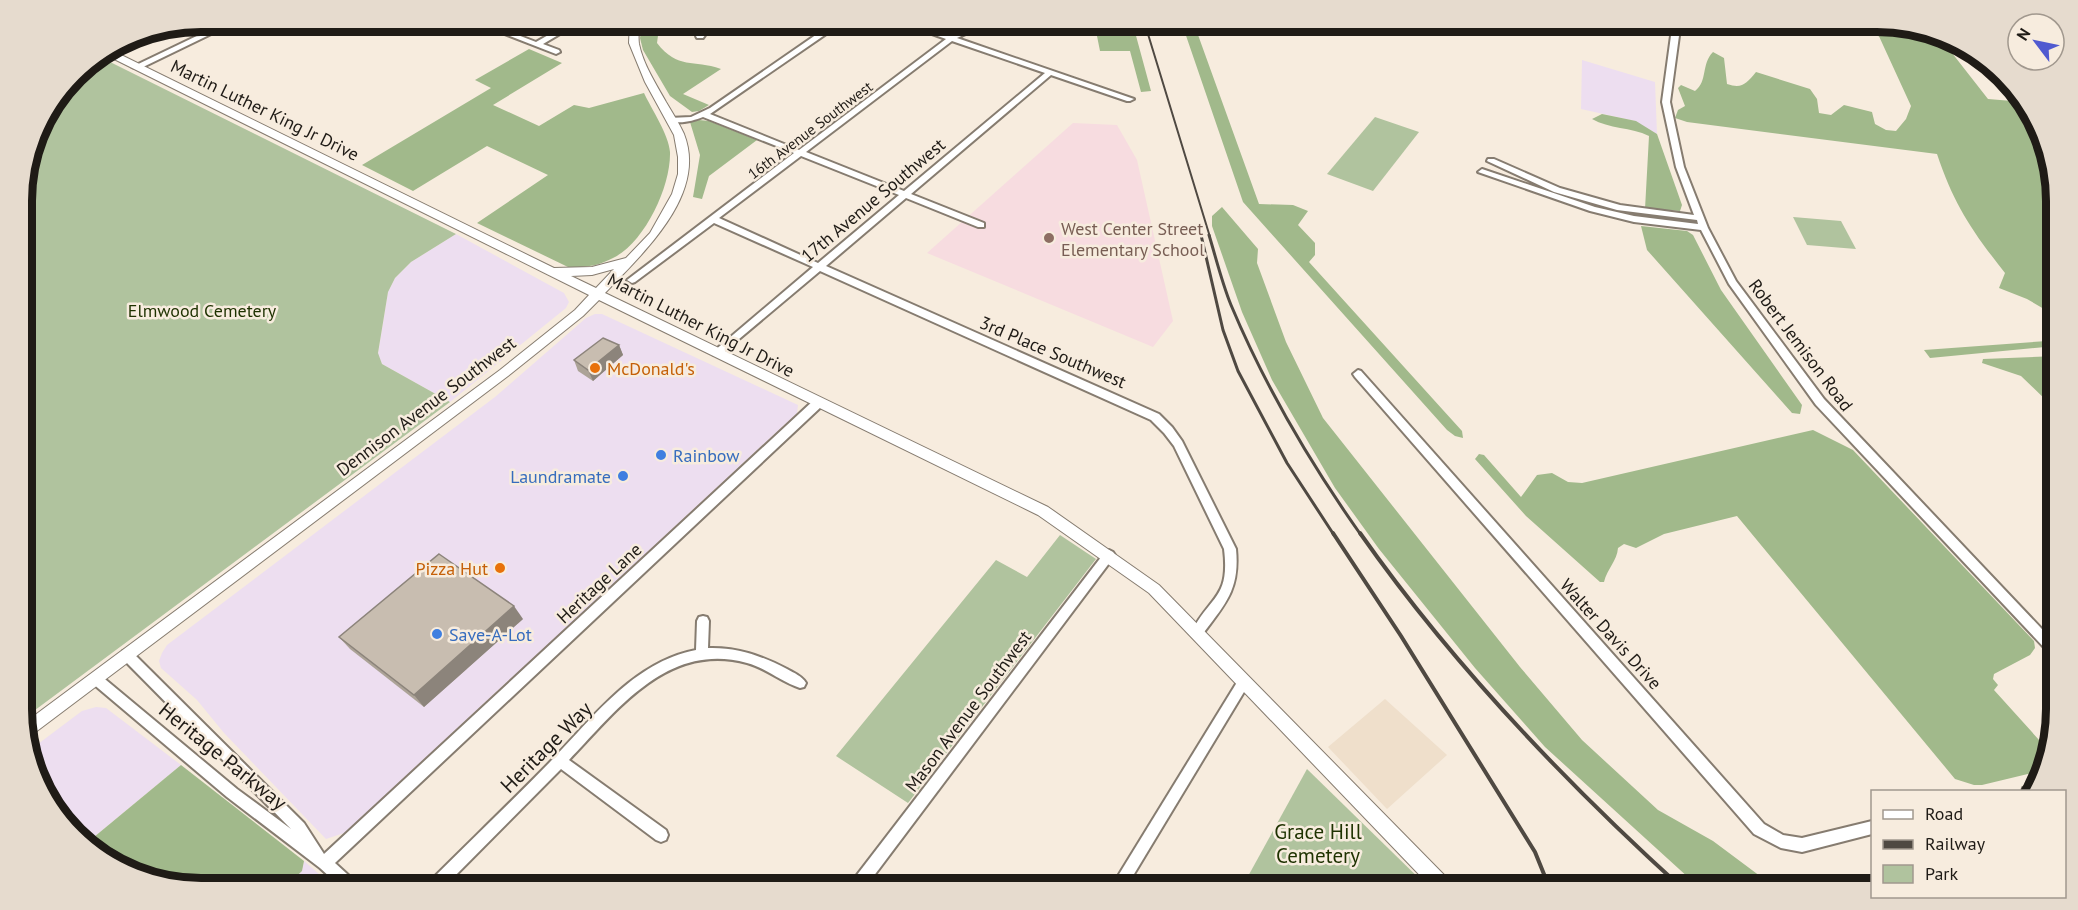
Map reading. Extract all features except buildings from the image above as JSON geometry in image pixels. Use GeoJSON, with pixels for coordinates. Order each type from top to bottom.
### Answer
{"type":"FeatureCollection","features":[{"type":"Feature","properties":{"kind":"main road","name":"Dennison Avenue Southwest"},"geometry":{"type":"LineString","coordinates":[[33,726],[512,366],[579,313],[654,235],[677,195],[683,174],[683,157],[679,135],[650,81],[634,43],[634,32]]}},
{"type":"Feature","properties":{"kind":"main road","name":"Martin Luther King Jr Drive"},"geometry":{"type":"LineString","coordinates":[[114,56],[818,403],[1043,511],[1109,555],[1154,589],[1435,878]]}},
{"type":"Feature","properties":{"kind":"main road"},"geometry":{"type":"LineString","coordinates":[[548,269],[581,273],[611,267],[631,257]]}},
{"type":"Feature","properties":{"kind":"street"},"geometry":{"type":"LineString","coordinates":[[136,67],[211,32]]}},
{"type":"Feature","properties":{"kind":"street"},"geometry":{"type":"LineString","coordinates":[[503,32],[556,52]]}},
{"type":"Feature","properties":{"kind":"street"},"geometry":{"type":"LineString","coordinates":[[536,45],[559,32]]}},
{"type":"Feature","properties":{"kind":"street"},"geometry":{"type":"LineString","coordinates":[[700,36],[703,32]]}},
{"type":"Feature","properties":{"kind":"street"},"geometry":{"type":"LineString","coordinates":[[672,120],[692,119],[703,114],[825,32]]}},
{"type":"Feature","properties":{"kind":"street"},"geometry":{"type":"LineString","coordinates":[[932,32],[1130,99]]}},
{"type":"Feature","properties":{"kind":"street","name":"16th Avenue Southwest"},"geometry":{"type":"LineString","coordinates":[[632,280],[964,32]]}},
{"type":"Feature","properties":{"kind":"street","name":"Robert Jemison Road"},"geometry":{"type":"LineString","coordinates":[[1676,32],[1666,102],[1680,167],[1702,223],[1732,282],[1820,402],[2046,641]]}},
{"type":"Feature","properties":{"kind":"street","name":"17th Avenue Southwest"},"geometry":{"type":"LineString","coordinates":[[717,353],[1050,72]]}},
{"type":"Feature","properties":{"kind":"street"},"geometry":{"type":"LineString","coordinates":[[703,114],[981,225]]}},
{"type":"Feature","properties":{"kind":"street"},"geometry":{"type":"LineString","coordinates":[[1491,161],[1557,190],[1620,208],[1702,223]]}},
{"type":"Feature","properties":{"kind":"street"},"geometry":{"type":"LineString","coordinates":[[1482,172],[1593,209],[1634,219],[1702,223]]}},
{"type":"Feature","properties":{"kind":"street","name":"3rd Place Southwest"},"geometry":{"type":"LineString","coordinates":[[713,219],[1155,417],[1178,444],[1230,549],[1233,567],[1230,586],[1197,631]]}},
{"type":"Feature","properties":{"kind":"street","name":"Walter Davis Drive"},"geometry":{"type":"LineString","coordinates":[[1358,375],[1760,829],[1782,841],[1802,845],[1871,828]]}},
{"type":"Feature","properties":{"kind":"street","name":"Heritage Lane"},"geometry":{"type":"LineString","coordinates":[[325,863],[818,403]]}},
{"type":"Feature","properties":{"kind":"street","name":"Mason Avenue Southwest"},"geometry":{"type":"LineString","coordinates":[[866,878],[1109,555]]}},
{"type":"Feature","properties":{"kind":"street"},"geometry":{"type":"LineString","coordinates":[[702,655],[703,621]]}},
{"type":"Feature","properties":{"kind":"street","name":"Heritage Way"},"geometry":{"type":"LineString","coordinates":[[443,878],[636,685],[663,667],[702,655],[738,654],[768,664],[800,683]]}},
{"type":"Feature","properties":{"kind":"street","name":"Heritage Parkway"},"geometry":{"type":"LineString","coordinates":[[128,656],[299,828],[325,863]]}},
{"type":"Feature","properties":{"kind":"street","name":"Heritage Parkway"},"geometry":{"type":"LineString","coordinates":[[96,679],[232,793],[325,863],[341,878]]}},
{"type":"Feature","properties":{"kind":"street"},"geometry":{"type":"LineString","coordinates":[[1125,878],[1243,683]]}},
{"type":"Feature","properties":{"kind":"street"},"geometry":{"type":"LineString","coordinates":[[560,761],[661,835]]}},
{"type":"Feature","properties":{"kind":"shaded area"},"geometry":{"type":"Polygon","coordinates":[[[1582,60],[1655,82],[1657,134],[1635,121],[1581,109],[1582,60]]]}},
{"type":"Feature","properties":{"kind":"shaded area","name":"West Center Street Elementary School"},"geometry":{"type":"Polygon","coordinates":[[[1073,123],[1117,125],[1137,160],[1173,321],[1153,347],[927,253],[1073,123]]]}},
{"type":"Feature","properties":{"kind":"shaded area"},"geometry":{"type":"Polygon","coordinates":[[[456,234],[564,293],[569,302],[566,308],[450,402],[382,364],[378,354],[388,292],[395,278],[411,262],[456,234]]]}},
{"type":"Feature","properties":{"kind":"shaded area"},"geometry":{"type":"Polygon","coordinates":[[[602,314],[798,405],[797,413],[344,833],[326,839],[224,733],[197,700],[161,668],[159,661],[162,653],[167,645],[495,397],[586,318],[602,314]]]}},
{"type":"Feature","properties":{"kind":"shaded area"},"geometry":{"type":"Polygon","coordinates":[[[1385,699],[1447,755],[1387,809],[1328,747],[1385,699]]]}},
{"type":"Feature","properties":{"kind":"shaded area"},"geometry":{"type":"Polygon","coordinates":[[[96,707],[106,708],[181,765],[92,838],[81,829],[54,794],[44,774],[36,746],[82,711],[96,707]]]}},
{"type":"Feature","properties":{"kind":"shaded area"},"geometry":{"type":"Polygon","coordinates":[[[304,861],[324,878],[295,878],[302,871],[304,861]]]}},
{"type":"Feature","properties":{"kind":"green space"},"geometry":{"type":"Polygon","coordinates":[[[641,32],[658,32],[657,43],[672,57],[721,69],[683,94],[709,105],[692,112],[670,96],[643,50],[641,32]]]}},
{"type":"Feature","properties":{"kind":"green space"},"geometry":{"type":"Polygon","coordinates":[[[1096,32],[1135,32],[1151,91],[1141,92],[1130,51],[1100,51],[1096,32]]]}},
{"type":"Feature","properties":{"kind":"green space"},"geometry":{"type":"Polygon","coordinates":[[[1185,32],[1197,32],[1259,204],[1293,205],[1308,211],[1298,225],[1315,243],[1315,255],[1309,262],[1462,431],[1463,438],[1447,430],[1243,202],[1185,32]]]}},
{"type":"Feature","properties":{"kind":"green space"},"geometry":{"type":"Polygon","coordinates":[[[1877,32],[1910,35],[1932,40],[1951,49],[1952,53],[1988,99],[2013,101],[2024,116],[2041,157],[2045,179],[2046,310],[2027,299],[1999,288],[2005,273],[1957,203],[1937,154],[1687,122],[1675,118],[1678,110],[1685,106],[1678,88],[1681,85],[1695,91],[1699,87],[1709,57],[1713,52],[1724,58],[1727,84],[1740,86],[1756,72],[1810,89],[1817,99],[1819,113],[1831,115],[1844,105],[1872,112],[1875,124],[1886,130],[1896,131],[1906,119],[1911,106],[1877,32]]]}},
{"type":"Feature","properties":{"kind":"green space"},"geometry":{"type":"Polygon","coordinates":[[[529,49],[562,63],[493,105],[539,126],[574,105],[589,108],[644,93],[669,145],[666,181],[654,212],[635,240],[624,251],[602,263],[585,267],[568,267],[477,223],[548,175],[487,146],[413,191],[362,165],[491,88],[475,80],[529,49]]]}},
{"type":"Feature","properties":{"kind":"green space","name":"Elmwood Cemetery"},"geometry":{"type":"Polygon","coordinates":[[[107,60],[456,234],[411,262],[395,278],[388,292],[378,353],[382,364],[450,402],[32,712],[33,179],[40,146],[60,107],[74,89],[107,60]]]}},
{"type":"Feature","properties":{"kind":"green space"},"geometry":{"type":"Polygon","coordinates":[[[1602,114],[1636,121],[1657,134],[1682,205],[1680,211],[1645,209],[1649,136],[1592,119],[1602,114]]]}},
{"type":"Feature","properties":{"kind":"green space"},"geometry":{"type":"Polygon","coordinates":[[[1375,117],[1419,132],[1373,191],[1327,174],[1375,117]]]}},
{"type":"Feature","properties":{"kind":"green space"},"geometry":{"type":"Polygon","coordinates":[[[709,121],[757,140],[709,176],[702,199],[693,197],[700,155],[690,122],[709,121]]]}},
{"type":"Feature","properties":{"kind":"green space"},"geometry":{"type":"Polygon","coordinates":[[[1222,207],[1258,249],[1257,263],[1286,342],[1323,418],[1520,667],[1582,740],[1658,810],[1713,841],[1763,878],[1689,878],[1545,747],[1475,668],[1379,549],[1335,488],[1272,380],[1242,312],[1212,226],[1212,216],[1222,207]]]}},
{"type":"Feature","properties":{"kind":"green space"},"geometry":{"type":"Polygon","coordinates":[[[1793,217],[1841,221],[1856,249],[1807,245],[1793,217]]]}},
{"type":"Feature","properties":{"kind":"green space"},"geometry":{"type":"Polygon","coordinates":[[[1641,226],[1687,231],[1693,235],[1721,290],[1802,405],[1800,414],[1792,413],[1647,250],[1641,226]]]}},
{"type":"Feature","properties":{"kind":"green space"},"geometry":{"type":"Polygon","coordinates":[[[2046,341],[2046,347],[1930,358],[1924,350],[2046,341]]]}},
{"type":"Feature","properties":{"kind":"green space"},"geometry":{"type":"Polygon","coordinates":[[[2046,356],[2046,400],[2021,376],[1982,363],[1983,359],[2046,356]]]}},
{"type":"Feature","properties":{"kind":"green space"},"geometry":{"type":"Polygon","coordinates":[[[1813,430],[1853,450],[2034,641],[2035,648],[2030,655],[1994,674],[1993,679],[1998,685],[1994,690],[2043,744],[2034,772],[1982,785],[1955,779],[1737,516],[1664,534],[1636,548],[1624,544],[1618,548],[1604,582],[1600,582],[1526,516],[1475,459],[1479,454],[1484,455],[1521,497],[1537,475],[1552,473],[1568,482],[1582,483],[1813,430]]]}},
{"type":"Feature","properties":{"kind":"green space"},"geometry":{"type":"Polygon","coordinates":[[[1060,535],[1096,559],[908,803],[836,756],[996,560],[1027,577],[1060,535]]]}},
{"type":"Feature","properties":{"kind":"green space"},"geometry":{"type":"Polygon","coordinates":[[[181,765],[304,861],[302,871],[295,878],[179,877],[136,866],[116,856],[92,838],[181,765]]]}},
{"type":"Feature","properties":{"kind":"green space","name":"Grace Hill Cemetery"},"geometry":{"type":"Polygon","coordinates":[[[1307,769],[1419,878],[1247,878],[1307,769]]]}},
{"type":"Feature","properties":{"kind":"green space"},"geometry":{"type":"Polygon","coordinates":[[[1795,874],[1801,878],[1782,878],[1795,874]]]}},
{"type":"Feature","properties":{"kind":"railway"},"geometry":{"type":"LineString","coordinates":[[1147,32],[1210,237]]}},
{"type":"Feature","properties":{"kind":"railway"},"geometry":{"type":"LineString","coordinates":[[1201,235],[1223,330],[1238,371],[1287,463],[1334,535]]}},
{"type":"Feature","properties":{"kind":"railway"},"geometry":{"type":"LineString","coordinates":[[1209,235],[1228,297],[1258,365],[1306,452],[1361,535]]}},
{"type":"Feature","properties":{"kind":"railway"},"geometry":{"type":"LineString","coordinates":[[1333,533],[1401,636],[1535,852],[1546,878]]}},
{"type":"Feature","properties":{"kind":"railway"},"geometry":{"type":"LineString","coordinates":[[1360,533],[1433,629],[1512,720],[1596,807],[1671,878]]}},
{"type":"Feature","properties":{"kind":"place","name":"West Center Street Elementary School"},"geometry":{"type":"Point","coordinates":[1049,238]}},
{"type":"Feature","properties":{"kind":"place","name":"McDonald's"},"geometry":{"type":"Point","coordinates":[595,368]}},
{"type":"Feature","properties":{"kind":"place","name":"Rainbow"},"geometry":{"type":"Point","coordinates":[661,455]}},
{"type":"Feature","properties":{"kind":"place","name":"Laundramate"},"geometry":{"type":"Point","coordinates":[623,476]}},
{"type":"Feature","properties":{"kind":"place","name":"Pizza Hut"},"geometry":{"type":"Point","coordinates":[500,568]}},
{"type":"Feature","properties":{"kind":"place","name":"Save-A-Lot"},"geometry":{"type":"Point","coordinates":[437,634]}}]}
